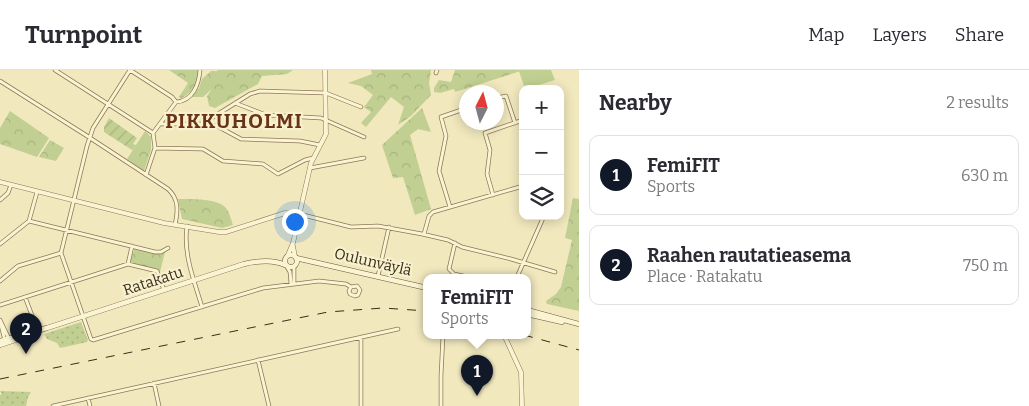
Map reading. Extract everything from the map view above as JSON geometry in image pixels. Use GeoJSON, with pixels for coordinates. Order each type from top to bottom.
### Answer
{"type":"FeatureCollection","features":[{"type":"Feature","properties":{"kind":"main road","name":"Ratakatu"},"geometry":{"type":"LineString","coordinates":[[268,262],[287,256]]}},
{"type":"Feature","properties":{"kind":"main road"},"geometry":{"type":"LineString","coordinates":[[287,256],[296,257],[297,262],[294,267],[286,266],[284,262],[287,256]]}},
{"type":"Feature","properties":{"kind":"main road","name":"Oulunväylä"},"geometry":{"type":"LineString","coordinates":[[296,257],[423,287]]}},
{"type":"Feature","properties":{"kind":"main road","name":"Ratakatu"},"geometry":{"type":"LineString","coordinates":[[5,342],[249,263],[279,262],[286,266]]}},
{"type":"Feature","properties":{"kind":"main road","name":"Oulunväylä"},"geometry":{"type":"LineString","coordinates":[[294,267],[314,262]]}},
{"type":"Feature","properties":{"kind":"main road"},"geometry":{"type":"LineString","coordinates":[[531,311],[579,325]]}},
{"type":"Feature","properties":{"kind":"main road"},"geometry":{"type":"LineString","coordinates":[[531,315],[579,325]]}},
{"type":"Feature","properties":{"kind":"street"},"geometry":{"type":"LineString","coordinates":[[55,70],[153,133]]}},
{"type":"Feature","properties":{"kind":"street"},"geometry":{"type":"LineString","coordinates":[[176,102],[172,97],[130,70],[93,128],[61,253],[90,339],[94,340],[251,291],[319,281],[346,284],[351,287]]}},
{"type":"Feature","properties":{"kind":"street"},"geometry":{"type":"LineString","coordinates":[[146,175],[154,148],[153,133],[176,102],[181,102],[193,92],[199,81],[200,70]]}},
{"type":"Feature","properties":{"kind":"street"},"geometry":{"type":"LineString","coordinates":[[287,256],[293,243],[313,158],[326,134],[325,70]]}},
{"type":"Feature","properties":{"kind":"street"},"geometry":{"type":"LineString","coordinates":[[0,81],[168,189],[174,196],[178,210],[175,225]]}},
{"type":"Feature","properties":{"kind":"street"},"geometry":{"type":"LineString","coordinates":[[202,124],[257,91],[324,92],[361,107]]}},
{"type":"Feature","properties":{"kind":"street"},"geometry":{"type":"LineString","coordinates":[[504,96],[506,96],[515,123]]}},
{"type":"Feature","properties":{"kind":"street"},"geometry":{"type":"LineString","coordinates":[[235,103],[266,115],[315,116],[364,137]]}},
{"type":"Feature","properties":{"kind":"street"},"geometry":{"type":"LineString","coordinates":[[450,207],[440,171],[446,136],[441,117],[459,111]]}},
{"type":"Feature","properties":{"kind":"street"},"geometry":{"type":"LineString","coordinates":[[493,195],[487,174],[490,150],[485,133],[519,122]]}},
{"type":"Feature","properties":{"kind":"street"},"geometry":{"type":"LineString","coordinates":[[161,124],[202,124],[217,126],[241,139],[300,141],[320,145]]}},
{"type":"Feature","properties":{"kind":"street"},"geometry":{"type":"LineString","coordinates":[[154,148],[203,149],[223,161],[262,164],[278,174],[304,160],[313,158]]}},
{"type":"Feature","properties":{"kind":"street"},"geometry":{"type":"LineString","coordinates":[[310,168],[364,158]]}},
{"type":"Feature","properties":{"kind":"street"},"geometry":{"type":"LineString","coordinates":[[0,182],[175,225],[222,232],[284,213],[300,214],[351,227],[389,227],[424,234],[470,249],[555,272]]}},
{"type":"Feature","properties":{"kind":"street"},"geometry":{"type":"LineString","coordinates":[[0,200],[8,193],[11,185]]}},
{"type":"Feature","properties":{"kind":"street"},"geometry":{"type":"LineString","coordinates":[[424,234],[430,214],[519,187]]}},
{"type":"Feature","properties":{"kind":"street"},"geometry":{"type":"LineString","coordinates":[[0,244],[29,221],[37,192]]}},
{"type":"Feature","properties":{"kind":"street"},"geometry":{"type":"LineString","coordinates":[[518,274],[542,220]]}},
{"type":"Feature","properties":{"kind":"street"},"geometry":{"type":"LineString","coordinates":[[29,221],[158,252],[163,252],[168,248]]}},
{"type":"Feature","properties":{"kind":"street"},"geometry":{"type":"LineString","coordinates":[[187,226],[185,244],[202,307]]}},
{"type":"Feature","properties":{"kind":"street"},"geometry":{"type":"LineString","coordinates":[[378,276],[389,227]]}},
{"type":"Feature","properties":{"kind":"street"},"geometry":{"type":"LineString","coordinates":[[293,243],[296,257]]}},
{"type":"Feature","properties":{"kind":"street"},"geometry":{"type":"LineString","coordinates":[[454,243],[449,269],[454,274]]}},
{"type":"Feature","properties":{"kind":"street"},"geometry":{"type":"LineString","coordinates":[[128,264],[132,246]]}},
{"type":"Feature","properties":{"kind":"street"},"geometry":{"type":"LineString","coordinates":[[0,281],[18,266],[61,253]]}},
{"type":"Feature","properties":{"kind":"street"},"geometry":{"type":"LineString","coordinates":[[0,305],[128,264],[158,272],[164,290]]}},
{"type":"Feature","properties":{"kind":"street"},"geometry":{"type":"LineString","coordinates":[[286,266],[290,272],[293,284]]}},
{"type":"Feature","properties":{"kind":"street"},"geometry":{"type":"LineString","coordinates":[[293,284],[294,267]]}},
{"type":"Feature","properties":{"kind":"street"},"geometry":{"type":"LineString","coordinates":[[25,297],[36,326]]}},
{"type":"Feature","properties":{"kind":"street"},"geometry":{"type":"LineString","coordinates":[[0,321],[5,342]]}},
{"type":"Feature","properties":{"kind":"street"},"geometry":{"type":"LineString","coordinates":[[53,406],[398,329]]}},
{"type":"Feature","properties":{"kind":"street"},"geometry":{"type":"LineString","coordinates":[[361,337],[361,406]]}},
{"type":"Feature","properties":{"kind":"street"},"geometry":{"type":"LineString","coordinates":[[441,406],[440,376],[443,339]]}},
{"type":"Feature","properties":{"kind":"street"},"geometry":{"type":"LineString","coordinates":[[506,339],[521,372],[522,406]]}},
{"type":"Feature","properties":{"kind":"street"},"geometry":{"type":"LineString","coordinates":[[258,360],[268,406]]}},
{"type":"Feature","properties":{"kind":"street"},"geometry":{"type":"LineString","coordinates":[[154,383],[159,406]]}},
{"type":"Feature","properties":{"kind":"street"},"geometry":{"type":"LineString","coordinates":[[88,398],[90,406]]}},
{"type":"Feature","properties":{"kind":"green space"},"geometry":{"type":"Polygon","coordinates":[[[169,70],[198,70],[194,87],[181,99],[179,97],[188,83],[169,70]]]}},
{"type":"Feature","properties":{"kind":"green space"},"geometry":{"type":"Polygon","coordinates":[[[293,70],[287,74],[262,76],[258,84],[215,108],[209,106],[207,96],[212,89],[203,97],[189,97],[199,88],[202,79],[211,71],[293,70]]]}},
{"type":"Feature","properties":{"kind":"green space"},"geometry":{"type":"Polygon","coordinates":[[[371,70],[431,70],[429,83],[431,95],[411,116],[398,125],[404,107],[391,97],[366,127],[361,123],[371,112],[364,107],[373,95],[361,86],[348,83],[372,74],[371,70]]]}},
{"type":"Feature","properties":{"kind":"green space"},"geometry":{"type":"Polygon","coordinates":[[[455,70],[524,70],[477,85],[459,85],[459,91],[455,92],[454,89],[440,93],[434,92],[434,88],[439,80],[451,82],[455,70]]]}},
{"type":"Feature","properties":{"kind":"green space"},"geometry":{"type":"Polygon","coordinates":[[[551,70],[555,80],[538,85],[524,85],[519,71],[551,70]]]}},
{"type":"Feature","properties":{"kind":"green space"},"geometry":{"type":"Polygon","coordinates":[[[422,108],[431,132],[418,129],[410,135],[431,209],[415,215],[403,177],[393,178],[382,145],[422,108]]]}},
{"type":"Feature","properties":{"kind":"green space"},"geometry":{"type":"Polygon","coordinates":[[[10,111],[49,138],[37,157],[0,144],[0,128],[10,111]]]}},
{"type":"Feature","properties":{"kind":"green space"},"geometry":{"type":"Polygon","coordinates":[[[109,118],[137,138],[133,144],[136,145],[132,150],[104,132],[104,127],[109,118]]]}},
{"type":"Feature","properties":{"kind":"green space"},"geometry":{"type":"Polygon","coordinates":[[[145,131],[151,137],[151,150],[144,171],[127,159],[145,131]]]}},
{"type":"Feature","properties":{"kind":"green space"},"geometry":{"type":"Polygon","coordinates":[[[50,140],[64,148],[56,161],[39,157],[50,140]]]}},
{"type":"Feature","properties":{"kind":"green space"},"geometry":{"type":"Polygon","coordinates":[[[573,198],[579,199],[579,311],[547,304],[546,301],[556,294],[561,287],[572,240],[565,238],[573,198]]]}},
{"type":"Feature","properties":{"kind":"green space"},"geometry":{"type":"Polygon","coordinates":[[[178,199],[202,200],[221,204],[228,211],[233,225],[222,228],[182,219],[178,199]]]}},
{"type":"Feature","properties":{"kind":"green space"},"geometry":{"type":"Polygon","coordinates":[[[135,248],[157,254],[165,252],[160,272],[131,264],[130,261],[135,248]]]}},
{"type":"Feature","properties":{"kind":"green space"},"geometry":{"type":"Polygon","coordinates":[[[81,322],[88,340],[87,342],[60,348],[57,343],[47,339],[44,334],[81,322]]]}},
{"type":"Feature","properties":{"kind":"green space"},"geometry":{"type":"Polygon","coordinates":[[[0,391],[31,392],[26,406],[0,406],[0,395],[2,394],[0,391]]]}},
{"type":"Feature","properties":{"kind":"railway"},"geometry":{"type":"LineString","coordinates":[[0,379],[328,312],[383,308],[423,311]]}},
{"type":"Feature","properties":{"kind":"railway"},"geometry":{"type":"LineString","coordinates":[[531,337],[579,350]]}},
{"type":"Feature","properties":{"kind":"place","name":"Raahen rautatieasema"},"geometry":{"type":"Point","coordinates":[26,354]}},
{"type":"Feature","properties":{"kind":"place","name":"FemiFIT"},"geometry":{"type":"Point","coordinates":[477,396]}},
{"type":"Feature","properties":{"kind":"district","name":"PIKKUHOLMI"},"geometry":{"type":"Point","coordinates":[234,121]}}]}
